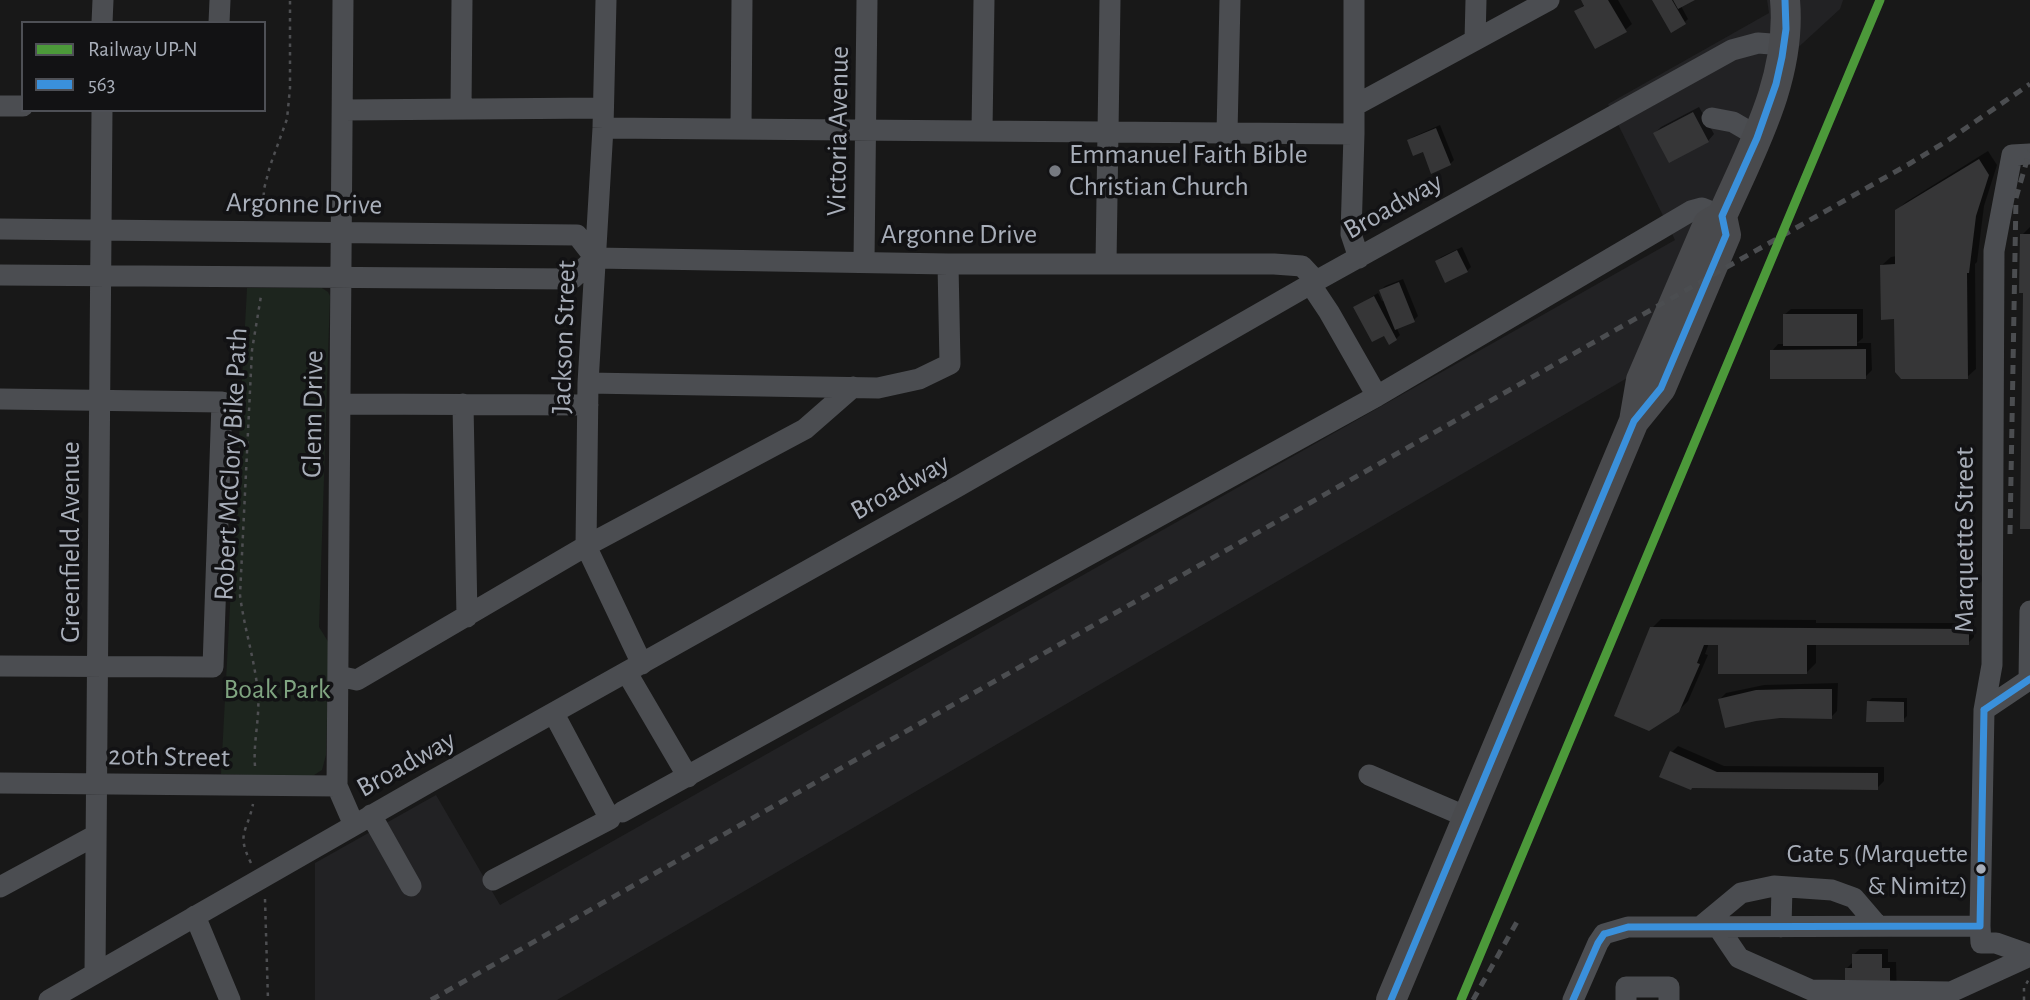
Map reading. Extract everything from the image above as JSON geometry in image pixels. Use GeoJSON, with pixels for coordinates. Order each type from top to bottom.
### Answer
{"type":"FeatureCollection","features":[{"type":"Feature","properties":{"kind":"highway"},"geometry":{"type":"LineString","coordinates":[[1391,1000],[1634,421],[1641,380],[1707,224],[1722,216],[1776,89],[1786,45],[1785,0]]}},
{"type":"Feature","properties":{"kind":"street"},"geometry":{"type":"LineString","coordinates":[[102,21],[103,0]]}},
{"type":"Feature","properties":{"kind":"street"},"geometry":{"type":"LineString","coordinates":[[219,21],[220,0]]}},
{"type":"Feature","properties":{"kind":"street","name":"Glenn Drive"},"geometry":{"type":"LineString","coordinates":[[343,0],[337,786],[411,886]]}},
{"type":"Feature","properties":{"kind":"street"},"geometry":{"type":"LineString","coordinates":[[461,109],[462,0]]}},
{"type":"Feature","properties":{"kind":"street","name":"Jackson Street"},"geometry":{"type":"LineString","coordinates":[[606,0],[603,118],[588,383],[586,546],[635,668],[688,777]]}},
{"type":"Feature","properties":{"kind":"street"},"geometry":{"type":"LineString","coordinates":[[741,129],[742,0]]}},
{"type":"Feature","properties":{"kind":"street","name":"Victoria Avenue"},"geometry":{"type":"LineString","coordinates":[[864,262],[867,0]]}},
{"type":"Feature","properties":{"kind":"street"},"geometry":{"type":"LineString","coordinates":[[982,130],[984,0]]}},
{"type":"Feature","properties":{"kind":"street"},"geometry":{"type":"LineString","coordinates":[[1106,263],[1110,0]]}},
{"type":"Feature","properties":{"kind":"street"},"geometry":{"type":"LineString","coordinates":[[1227,133],[1230,0]]}},
{"type":"Feature","properties":{"kind":"street"},"geometry":{"type":"LineString","coordinates":[[1354,0],[1351,234],[1359,258]]}},
{"type":"Feature","properties":{"kind":"street"},"geometry":{"type":"LineString","coordinates":[[1475,40],[1476,0]]}},
{"type":"Feature","properties":{"kind":"street"},"geometry":{"type":"LineString","coordinates":[[1354,106],[1549,0]]}},
{"type":"Feature","properties":{"kind":"street","name":"Broadway"},"geometry":{"type":"LineString","coordinates":[[49,1000],[362,820],[1732,50],[1758,43],[1786,45]]}},
{"type":"Feature","properties":{"kind":"street"},"geometry":{"type":"LineString","coordinates":[[0,106],[21,106]]}},
{"type":"Feature","properties":{"kind":"street"},"geometry":{"type":"LineString","coordinates":[[343,110],[461,109],[741,129],[1354,134]]}},
{"type":"Feature","properties":{"kind":"street","name":"Greenfield Avenue"},"geometry":{"type":"LineString","coordinates":[[95,974],[102,112]]}},
{"type":"Feature","properties":{"kind":"street"},"geometry":{"type":"LineString","coordinates":[[1712,118],[1733,122],[1757,136]]}},
{"type":"Feature","properties":{"kind":"street","name":"Marquette Street"},"geometry":{"type":"LineString","coordinates":[[1969,984],[1981,934],[1984,710],[1992,666],[1994,251],[2021,154]]}},
{"type":"Feature","properties":{"kind":"street"},"geometry":{"type":"LineString","coordinates":[[622,813],[1377,396],[1691,211],[1702,208],[1722,216]]}},
{"type":"Feature","properties":{"kind":"street","name":"Argonne Drive"},"geometry":{"type":"LineString","coordinates":[[0,229],[577,235],[595,258],[948,264],[1302,265],[1314,283]]}},
{"type":"Feature","properties":{"kind":"street"},"geometry":{"type":"LineString","coordinates":[[0,275],[572,279],[595,258]]}},
{"type":"Feature","properties":{"kind":"street"},"geometry":{"type":"LineString","coordinates":[[588,383],[878,388],[919,379],[950,365],[948,264]]}},
{"type":"Feature","properties":{"kind":"street"},"geometry":{"type":"LineString","coordinates":[[1314,283],[1377,396]]}},
{"type":"Feature","properties":{"kind":"street"},"geometry":{"type":"LineString","coordinates":[[338,677],[357,680],[586,546],[805,429],[853,387]]}},
{"type":"Feature","properties":{"kind":"street"},"geometry":{"type":"LineString","coordinates":[[0,399],[222,402],[213,667],[0,666]]}},
{"type":"Feature","properties":{"kind":"street"},"geometry":{"type":"LineString","coordinates":[[341,404],[588,405]]}},
{"type":"Feature","properties":{"kind":"street"},"geometry":{"type":"LineString","coordinates":[[463,404],[467,617]]}},
{"type":"Feature","properties":{"kind":"street"},"geometry":{"type":"LineString","coordinates":[[1984,710],[2029,679],[2030,611],[1992,610]]}},
{"type":"Feature","properties":{"kind":"street"},"geometry":{"type":"LineString","coordinates":[[493,880],[610,820],[554,714]]}},
{"type":"Feature","properties":{"kind":"street"},"geometry":{"type":"LineString","coordinates":[[1369,775],[1467,817]]}},
{"type":"Feature","properties":{"kind":"street","name":"20th Street"},"geometry":{"type":"LineString","coordinates":[[0,783],[337,786]]}},
{"type":"Feature","properties":{"kind":"street"},"geometry":{"type":"LineString","coordinates":[[0,887],[96,835]]}},
{"type":"Feature","properties":{"kind":"street"},"geometry":{"type":"LineString","coordinates":[[1709,927],[1741,893],[1774,886],[1832,890],[1854,898],[1878,926]]}},
{"type":"Feature","properties":{"kind":"street"},"geometry":{"type":"LineString","coordinates":[[1781,927],[1782,887]]}},
{"type":"Feature","properties":{"kind":"street"},"geometry":{"type":"LineString","coordinates":[[1819,889],[1820,927]]}},
{"type":"Feature","properties":{"kind":"street"},"geometry":{"type":"LineString","coordinates":[[195,916],[230,1000]]}},
{"type":"Feature","properties":{"kind":"street"},"geometry":{"type":"LineString","coordinates":[[1573,1000],[1604,934],[1628,927],[1878,926],[1981,934],[2030,956]]}},
{"type":"Feature","properties":{"kind":"street"},"geometry":{"type":"LineString","coordinates":[[1709,927],[1739,958],[1811,990],[1951,992],[2030,956]]}},
{"type":"Feature","properties":{"kind":"street"},"geometry":{"type":"LineString","coordinates":[[1626,1000],[1626,987],[1669,987],[1669,1000]]}},
{"type":"Feature","properties":{"kind":"path"},"geometry":{"type":"LineString","coordinates":[[262,217],[264,190],[270,166],[287,119],[290,88],[290,0]]}},
{"type":"Feature","properties":{"kind":"path","name":"Robert McClory Bike Path"},"geometry":{"type":"LineString","coordinates":[[255,764],[258,691],[240,595],[252,350],[262,290]]}},
{"type":"Feature","properties":{"kind":"path"},"geometry":{"type":"LineString","coordinates":[[253,867],[242,842],[243,831],[254,801]]}},
{"type":"Feature","properties":{"kind":"path"},"geometry":{"type":"LineString","coordinates":[[264,891],[267,904],[268,1000]]}},
{"type":"Feature","properties":{"kind":"path"},"geometry":{"type":"LineString","coordinates":[[2024,1000],[2024,988],[2030,976]]}},
{"type":"Feature","properties":{"kind":"shaded area"},"geometry":{"type":"Polygon","coordinates":[[[1767,0],[1843,0],[1840,9],[1767,76],[1702,231],[1634,374],[557,1000],[315,1000],[315,863],[436,795],[500,905],[1675,240],[1608,104],[1769,13],[1767,0]]]}},
{"type":"Feature","properties":{"kind":"green space","name":"Boak Park"},"geometry":{"type":"Polygon","coordinates":[[[247,288],[322,288],[330,296],[319,627],[329,643],[326,755],[322,770],[311,777],[221,774],[247,288]]]}},
{"type":"Feature","properties":{"kind":"building"},"geometry":{"type":"Polygon","coordinates":[[[1581,0],[1608,0],[1627,32],[1595,49],[1574,11],[1584,6],[1581,0]]]}},
{"type":"Feature","properties":{"kind":"building"},"geometry":{"type":"Polygon","coordinates":[[[1652,0],[1672,0],[1686,24],[1671,33],[1652,0]]]}},
{"type":"Feature","properties":{"kind":"building"},"geometry":{"type":"Polygon","coordinates":[[[1673,0],[1695,0],[1678,9],[1673,0]]]}},
{"type":"Feature","properties":{"kind":"building"},"geometry":{"type":"Polygon","coordinates":[[[1693,112],[1709,142],[1669,163],[1653,133],[1693,112]]]}},
{"type":"Feature","properties":{"kind":"building"},"geometry":{"type":"Polygon","coordinates":[[[1436,128],[1451,165],[1431,174],[1423,152],[1413,156],[1407,140],[1436,128]]]}},
{"type":"Feature","properties":{"kind":"building"},"geometry":{"type":"Polygon","coordinates":[[[1979,159],[1989,175],[1976,216],[1967,273],[1968,379],[1901,379],[1895,372],[1894,319],[1881,320],[1880,265],[1895,264],[1895,210],[1979,159]]]}},
{"type":"Feature","properties":{"kind":"building"},"geometry":{"type":"Polygon","coordinates":[[[2020,234],[2030,234],[2030,529],[2020,529],[2023,293],[2019,293],[2020,234]]]}},
{"type":"Feature","properties":{"kind":"building"},"geometry":{"type":"Polygon","coordinates":[[[1457,250],[1468,272],[1445,283],[1435,261],[1457,250]]]}},
{"type":"Feature","properties":{"kind":"building"},"geometry":{"type":"Polygon","coordinates":[[[1399,282],[1415,322],[1395,330],[1379,290],[1399,282]]]}},
{"type":"Feature","properties":{"kind":"building"},"geometry":{"type":"Polygon","coordinates":[[[1374,296],[1397,340],[1389,345],[1384,336],[1372,342],[1353,307],[1374,296]]]}},
{"type":"Feature","properties":{"kind":"building"},"geometry":{"type":"Polygon","coordinates":[[[1783,314],[1857,314],[1857,346],[1783,346],[1783,314]]]}},
{"type":"Feature","properties":{"kind":"building"},"geometry":{"type":"Polygon","coordinates":[[[1866,349],[1866,379],[1770,379],[1770,350],[1866,349]]]}},
{"type":"Feature","properties":{"kind":"building"},"geometry":{"type":"Polygon","coordinates":[[[1650,627],[1969,629],[1969,645],[1807,645],[1807,674],[1718,674],[1718,645],[1704,645],[1697,663],[1700,664],[1679,712],[1649,731],[1614,716],[1650,627]]]}},
{"type":"Feature","properties":{"kind":"building"},"geometry":{"type":"Polygon","coordinates":[[[1832,689],[1832,719],[1780,718],[1725,728],[1718,699],[1756,690],[1832,689]]]}},
{"type":"Feature","properties":{"kind":"building"},"geometry":{"type":"Polygon","coordinates":[[[1867,701],[1904,702],[1904,722],[1866,722],[1867,701]]]}},
{"type":"Feature","properties":{"kind":"building"},"geometry":{"type":"Polygon","coordinates":[[[1670,751],[1717,772],[1878,773],[1878,790],[1691,790],[1659,777],[1670,751]]]}},
{"type":"Feature","properties":{"kind":"building"},"geometry":{"type":"Polygon","coordinates":[[[1852,954],[1882,954],[1882,968],[1890,968],[1890,1000],[1845,1000],[1845,968],[1852,968],[1852,954]]]}},
{"type":"Feature","properties":{"kind":"railway"},"geometry":{"type":"LineString","coordinates":[[431,1000],[1909,164],[2030,84]]}},
{"type":"Feature","properties":{"kind":"railway"},"geometry":{"type":"LineString","coordinates":[[2010,534],[2016,198],[2030,150]]}},
{"type":"Feature","properties":{"kind":"railway"},"geometry":{"type":"LineString","coordinates":[[1473,1000],[1518,920]]}},
{"type":"Feature","properties":{"kind":"rail line","name":"UP-N"},"geometry":{"type":"LineString","coordinates":[[1461,1000],[1880,0]]}},
{"type":"Feature","properties":{"kind":"transit line","name":"563"},"geometry":{"type":"LineString","coordinates":[[1391,1000],[1634,421],[1661,388],[1726,235],[1722,216],[1757,138],[1776,84],[1786,29],[1785,0]]}},
{"type":"Feature","properties":{"kind":"transit line","name":"563"},"geometry":{"type":"LineString","coordinates":[[1984,710],[2030,679]]}},
{"type":"Feature","properties":{"kind":"transit line","name":"563"},"geometry":{"type":"LineString","coordinates":[[1980,926],[1984,710]]}},
{"type":"Feature","properties":{"kind":"transit line","name":"563"},"geometry":{"type":"LineString","coordinates":[[1604,934],[1628,927],[1980,926]]}},
{"type":"Feature","properties":{"kind":"transit line","name":"563"},"geometry":{"type":"LineString","coordinates":[[1573,1000],[1604,934]]}},
{"type":"Feature","properties":{"kind":"place","name":"Emmanuel Faith Bible Christian Church"},"geometry":{"type":"Point","coordinates":[1055,171]}},
{"type":"Feature","properties":{"kind":"place","name":"Gate 5 (Marquette & Nimitz)"},"geometry":{"type":"Point","coordinates":[1981,869]}}]}
